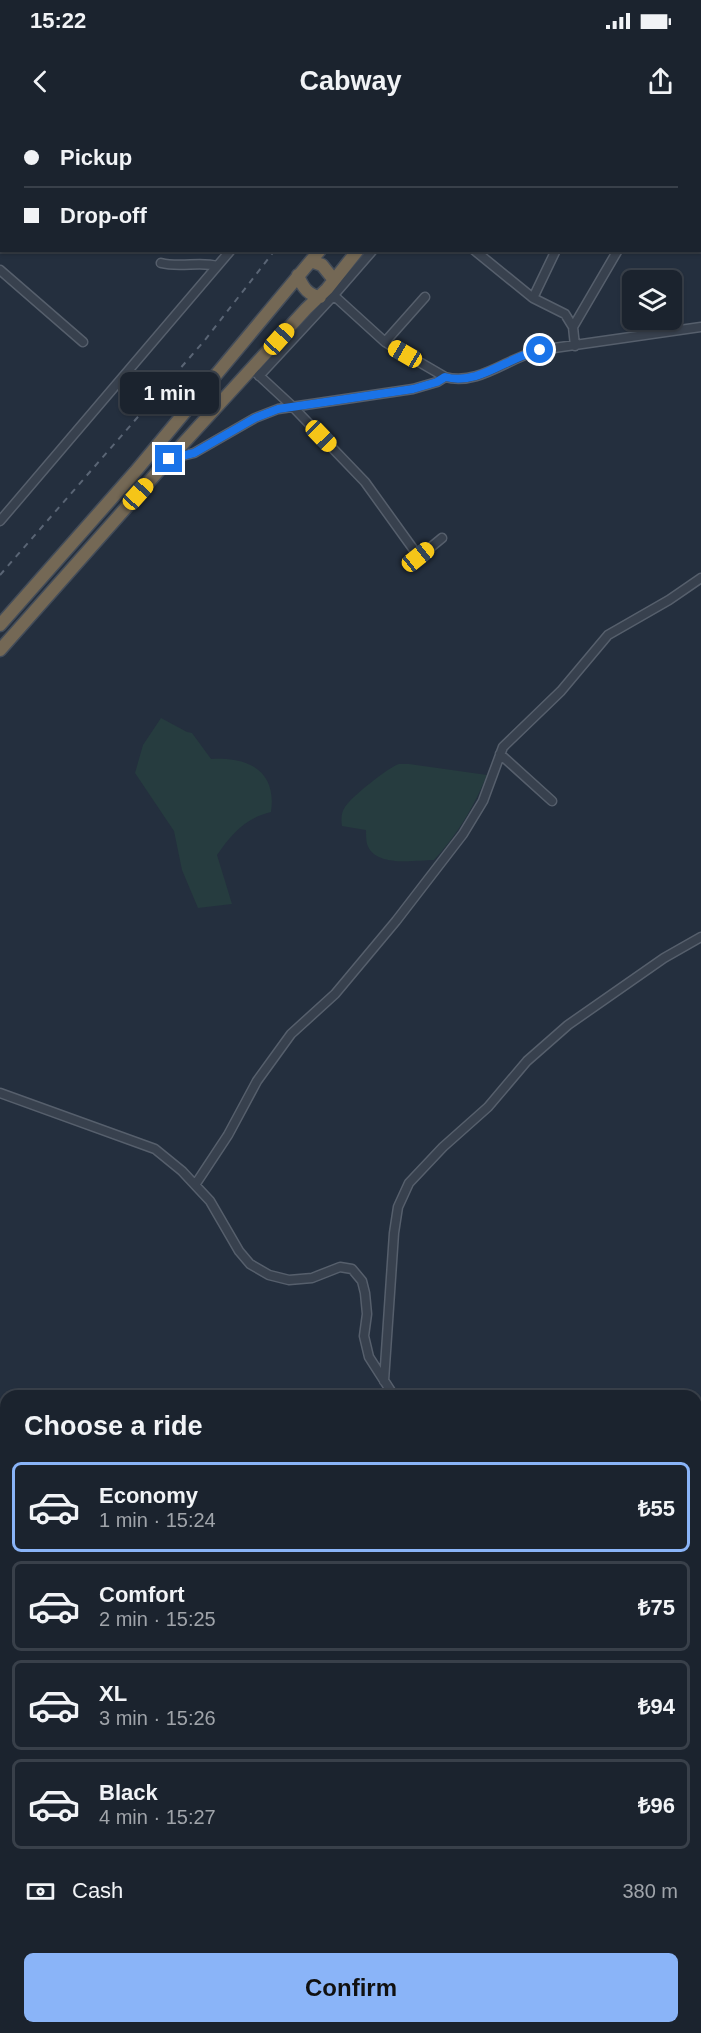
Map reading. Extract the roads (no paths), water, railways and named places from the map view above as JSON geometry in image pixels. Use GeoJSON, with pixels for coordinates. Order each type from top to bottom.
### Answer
{"type":"FeatureCollection","features":[{"type":"Feature","properties":{"kind":"highway"},"geometry":{"type":"LineString","coordinates":[[0,625],[135,472],[318,252]]}},
{"type":"Feature","properties":{"kind":"highway"},"geometry":{"type":"LineString","coordinates":[[0,650],[169,459],[255,373],[329,290],[357,252]]}},
{"type":"Feature","properties":{"kind":"highway"},"geometry":{"type":"LineString","coordinates":[[306,264],[322,265],[329,290]]}},
{"type":"Feature","properties":{"kind":"highway"},"geometry":{"type":"LineString","coordinates":[[306,264],[300,282],[309,293],[329,290]]}},
{"type":"Feature","properties":{"kind":"street"},"geometry":{"type":"LineString","coordinates":[[0,521],[229,252]]}},
{"type":"Feature","properties":{"kind":"street"},"geometry":{"type":"LineString","coordinates":[[371,252],[329,290],[385,342],[445,377],[473,378],[529,352],[701,327]]}},
{"type":"Feature","properties":{"kind":"street"},"geometry":{"type":"LineString","coordinates":[[476,252],[533,298],[566,314],[573,327],[575,346]]}},
{"type":"Feature","properties":{"kind":"street"},"geometry":{"type":"LineString","coordinates":[[533,298],[555,252]]}},
{"type":"Feature","properties":{"kind":"street"},"geometry":{"type":"LineString","coordinates":[[573,327],[617,252]]}},
{"type":"Feature","properties":{"kind":"street"},"geometry":{"type":"LineString","coordinates":[[161,263],[181,266],[210,264],[217,266]]}},
{"type":"Feature","properties":{"kind":"street"},"geometry":{"type":"LineString","coordinates":[[0,270],[82,342]]}},
{"type":"Feature","properties":{"kind":"street"},"geometry":{"type":"LineString","coordinates":[[385,342],[425,297]]}},
{"type":"Feature","properties":{"kind":"street"},"geometry":{"type":"LineString","coordinates":[[255,373],[292,406],[365,482],[418,557],[442,538]]}},
{"type":"Feature","properties":{"kind":"street"},"geometry":{"type":"LineString","coordinates":[[169,459],[194,453],[255,418],[292,406],[413,389],[437,382],[445,377]]}},
{"type":"Feature","properties":{"kind":"street"},"geometry":{"type":"LineString","coordinates":[[195,1185],[228,1135],[257,1082],[291,1034],[335,994],[403,913],[464,834],[483,801],[503,747],[561,691],[608,635],[669,600],[701,578]]}},
{"type":"Feature","properties":{"kind":"street"},"geometry":{"type":"LineString","coordinates":[[500,754],[552,801]]}},
{"type":"Feature","properties":{"kind":"street"},"geometry":{"type":"LineString","coordinates":[[384,1381],[394,1233],[398,1207],[409,1183],[443,1147],[488,1107],[527,1060],[568,1025],[664,958],[701,938]]}},
{"type":"Feature","properties":{"kind":"street"},"geometry":{"type":"LineString","coordinates":[[0,1093],[155,1149],[182,1171],[210,1201],[238,1251],[250,1264],[269,1275],[289,1280],[312,1278],[340,1267],[351,1269],[358,1274],[365,1293],[367,1314],[364,1336],[369,1357],[390,1390]]}},
{"type":"Feature","properties":{"kind":"railway"},"geometry":{"type":"LineString","coordinates":[[0,575],[205,340],[273,252]]}}]}
